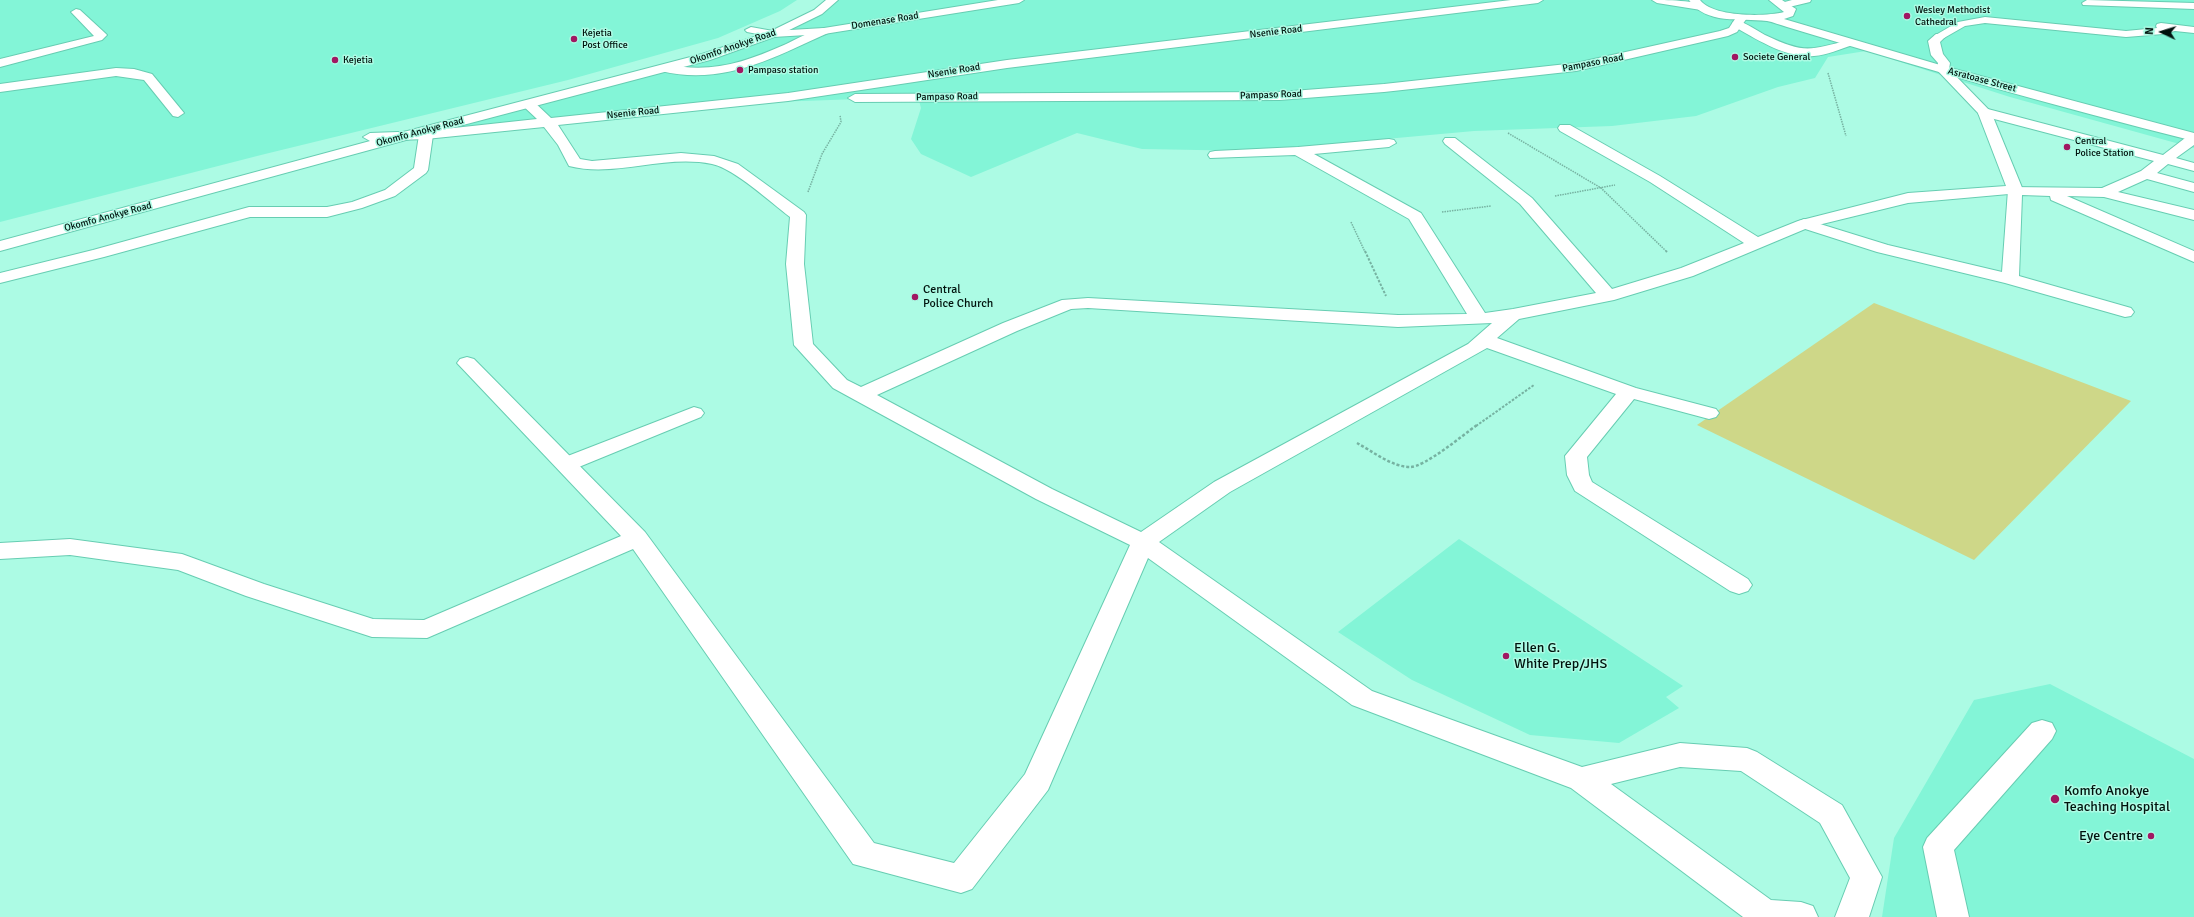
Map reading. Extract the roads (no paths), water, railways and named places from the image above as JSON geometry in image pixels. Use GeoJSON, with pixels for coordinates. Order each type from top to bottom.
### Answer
{"type":"FeatureCollection","features":[{"type":"Feature","properties":{"kind":"street","name":"Okomfo Anokye Road"},"geometry":{"type":"LineString","coordinates":[[0,246],[401,136],[706,57],[773,34],[818,12],[833,0]]}},
{"type":"Feature","properties":{"kind":"street","name":"Domenase Road"},"geometry":{"type":"LineString","coordinates":[[751,30],[773,34],[824,30],[1019,0]]}},
{"type":"Feature","properties":{"kind":"street","name":"Nsenie Road"},"geometry":{"type":"LineString","coordinates":[[370,137],[426,135],[788,97],[983,67],[1538,0]]}},
{"type":"Feature","properties":{"kind":"street"},"geometry":{"type":"LineString","coordinates":[[1657,0],[1697,4],[1711,12],[1739,21],[1772,19],[1789,14],[1790,9],[1774,0]]}},
{"type":"Feature","properties":{"kind":"street"},"geometry":{"type":"LineString","coordinates":[[1785,5],[1806,0]]}},
{"type":"Feature","properties":{"kind":"street","name":"Okomfo Anokye Road"},"geometry":{"type":"LineString","coordinates":[[0,233],[693,51],[751,30],[798,6]]}},
{"type":"Feature","properties":{"kind":"street","name":"Asratoase Street"},"geometry":{"type":"LineString","coordinates":[[1772,19],[1848,43],[1943,70],[2194,138]]}},
{"type":"Feature","properties":{"kind":"street","name":"Pampaso Road"},"geometry":{"type":"LineString","coordinates":[[788,97],[1279,96],[1489,78],[1576,67],[1724,34],[1732,30],[1739,21]]}},
{"type":"Feature","properties":{"kind":"street"},"geometry":{"type":"LineString","coordinates":[[861,395],[1010,327],[1068,304],[1192,308],[1398,321],[1480,319],[1513,315],[1608,296],[1687,272],[1804,224],[1908,198],[2015,190],[1984,112],[1943,70],[1944,63],[1937,55],[1934,41],[1940,36]]}},
{"type":"Feature","properties":{"kind":"street"},"geometry":{"type":"LineString","coordinates":[[983,67],[968,83],[995,97]]}},
{"type":"Feature","properties":{"kind":"street"},"geometry":{"type":"LineString","coordinates":[[528,104],[549,121],[568,147],[574,163],[592,165],[682,157],[714,160],[733,167],[798,215],[795,264],[804,344],[840,384],[1044,494],[1143,542],[1362,698],[1582,779],[1764,914],[1801,917]]}},
{"type":"Feature","properties":{"kind":"street"},"geometry":{"type":"LineString","coordinates":[[1564,128],[1655,179],[1757,244]]}},
{"type":"Feature","properties":{"kind":"street"},"geometry":{"type":"LineString","coordinates":[[1450,141],[1526,201],[1608,296]]}},
{"type":"Feature","properties":{"kind":"street"},"geometry":{"type":"LineString","coordinates":[[1215,154],[1298,151],[1389,143]]}},
{"type":"Feature","properties":{"kind":"street"},"geometry":{"type":"LineString","coordinates":[[1298,151],[1415,216],[1480,319]]}},
{"type":"Feature","properties":{"kind":"street"},"geometry":{"type":"LineString","coordinates":[[467,363],[567,464],[637,538],[864,854],[961,879],[1036,781],[1143,542],[1222,487],[1475,348],[1513,315]]}},
{"type":"Feature","properties":{"kind":"street"},"geometry":{"type":"LineString","coordinates":[[1484,340],[1629,392],[1709,413]]}},
{"type":"Feature","properties":{"kind":"street"},"geometry":{"type":"LineString","coordinates":[[1629,392],[1576,456],[1578,475],[1583,486],[1739,585]]}},
{"type":"Feature","properties":{"kind":"street"},"geometry":{"type":"LineString","coordinates":[[0,551],[70,547],[182,562],[255,590],[372,628],[427,629],[637,538]]}},
{"type":"Feature","properties":{"kind":"street"},"geometry":{"type":"LineString","coordinates":[[1582,779],[1680,755],[1747,760],[1831,814],[1866,877],[1852,917]]}},
{"type":"Feature","properties":{"kind":"lane"},"geometry":{"type":"LineString","coordinates":[[2087,3],[2194,6]]}},
{"type":"Feature","properties":{"kind":"lane"},"geometry":{"type":"LineString","coordinates":[[0,63],[37,55],[98,38],[100,35],[98,30],[76,12]]}},
{"type":"Feature","properties":{"kind":"lane"},"geometry":{"type":"LineString","coordinates":[[1940,36],[1959,23],[1968,20],[1985,20],[2126,34],[2163,31],[2174,28]]}},
{"type":"Feature","properties":{"kind":"lane"},"geometry":{"type":"LineString","coordinates":[[1739,21],[1759,38],[1803,52],[1812,52],[1848,43]]}},
{"type":"Feature","properties":{"kind":"lane"},"geometry":{"type":"LineString","coordinates":[[2135,23],[2194,30]]}},
{"type":"Feature","properties":{"kind":"lane"},"geometry":{"type":"LineString","coordinates":[[665,68],[682,74],[705,74],[741,66],[824,30]]}},
{"type":"Feature","properties":{"kind":"lane"},"geometry":{"type":"LineString","coordinates":[[0,88],[116,72],[134,73],[148,77],[178,113]]}},
{"type":"Feature","properties":{"kind":"lane"},"geometry":{"type":"LineString","coordinates":[[1984,112],[2194,167]]}},
{"type":"Feature","properties":{"kind":"lane"},"geometry":{"type":"LineString","coordinates":[[0,278],[98,254],[229,216],[249,212],[327,212],[357,205],[390,193],[421,170],[426,135]]}},
{"type":"Feature","properties":{"kind":"lane"},"geometry":{"type":"LineString","coordinates":[[2104,194],[2146,174],[2194,138]]}},
{"type":"Feature","properties":{"kind":"lane"},"geometry":{"type":"LineString","coordinates":[[2146,174],[2194,188]]}},
{"type":"Feature","properties":{"kind":"lane"},"geometry":{"type":"LineString","coordinates":[[2010,279],[2015,190],[2104,194],[2194,215]]}},
{"type":"Feature","properties":{"kind":"lane"},"geometry":{"type":"LineString","coordinates":[[2045,192],[2194,257]]}},
{"type":"Feature","properties":{"kind":"lane"},"geometry":{"type":"LineString","coordinates":[[1804,224],[1906,255],[2010,279],[2125,312]]}},
{"type":"Feature","properties":{"kind":"lane"},"geometry":{"type":"LineString","coordinates":[[567,464],[694,413]]}},
{"type":"Feature","properties":{"kind":"lane"},"geometry":{"type":"LineString","coordinates":[[1953,917],[1938,847],[2042,730]]}},
{"type":"Feature","properties":{"kind":"place","name":"Wesley Methodist Cathedral"},"geometry":{"type":"Point","coordinates":[1907,16]}},
{"type":"Feature","properties":{"kind":"place","name":"Kejetia Post Office"},"geometry":{"type":"Point","coordinates":[574,39]}},
{"type":"Feature","properties":{"kind":"place","name":"Societe General"},"geometry":{"type":"Point","coordinates":[1735,57]}},
{"type":"Feature","properties":{"kind":"place","name":"Kejetia"},"geometry":{"type":"Point","coordinates":[335,60]}},
{"type":"Feature","properties":{"kind":"place","name":"Pampaso station"},"geometry":{"type":"Point","coordinates":[740,70]}},
{"type":"Feature","properties":{"kind":"place","name":"Central Police Station"},"geometry":{"type":"Point","coordinates":[2067,147]}},
{"type":"Feature","properties":{"kind":"place","name":"Central Police Church"},"geometry":{"type":"Point","coordinates":[915,297]}},
{"type":"Feature","properties":{"kind":"place","name":"Ellen G. White Prep/JHS"},"geometry":{"type":"Point","coordinates":[1506,656]}},
{"type":"Feature","properties":{"kind":"place","name":"Komfo Anokye Teaching Hospital"},"geometry":{"type":"Point","coordinates":[2055,799]}},
{"type":"Feature","properties":{"kind":"place","name":"Eye Centre"},"geometry":{"type":"Point","coordinates":[2151,836]}}]}
